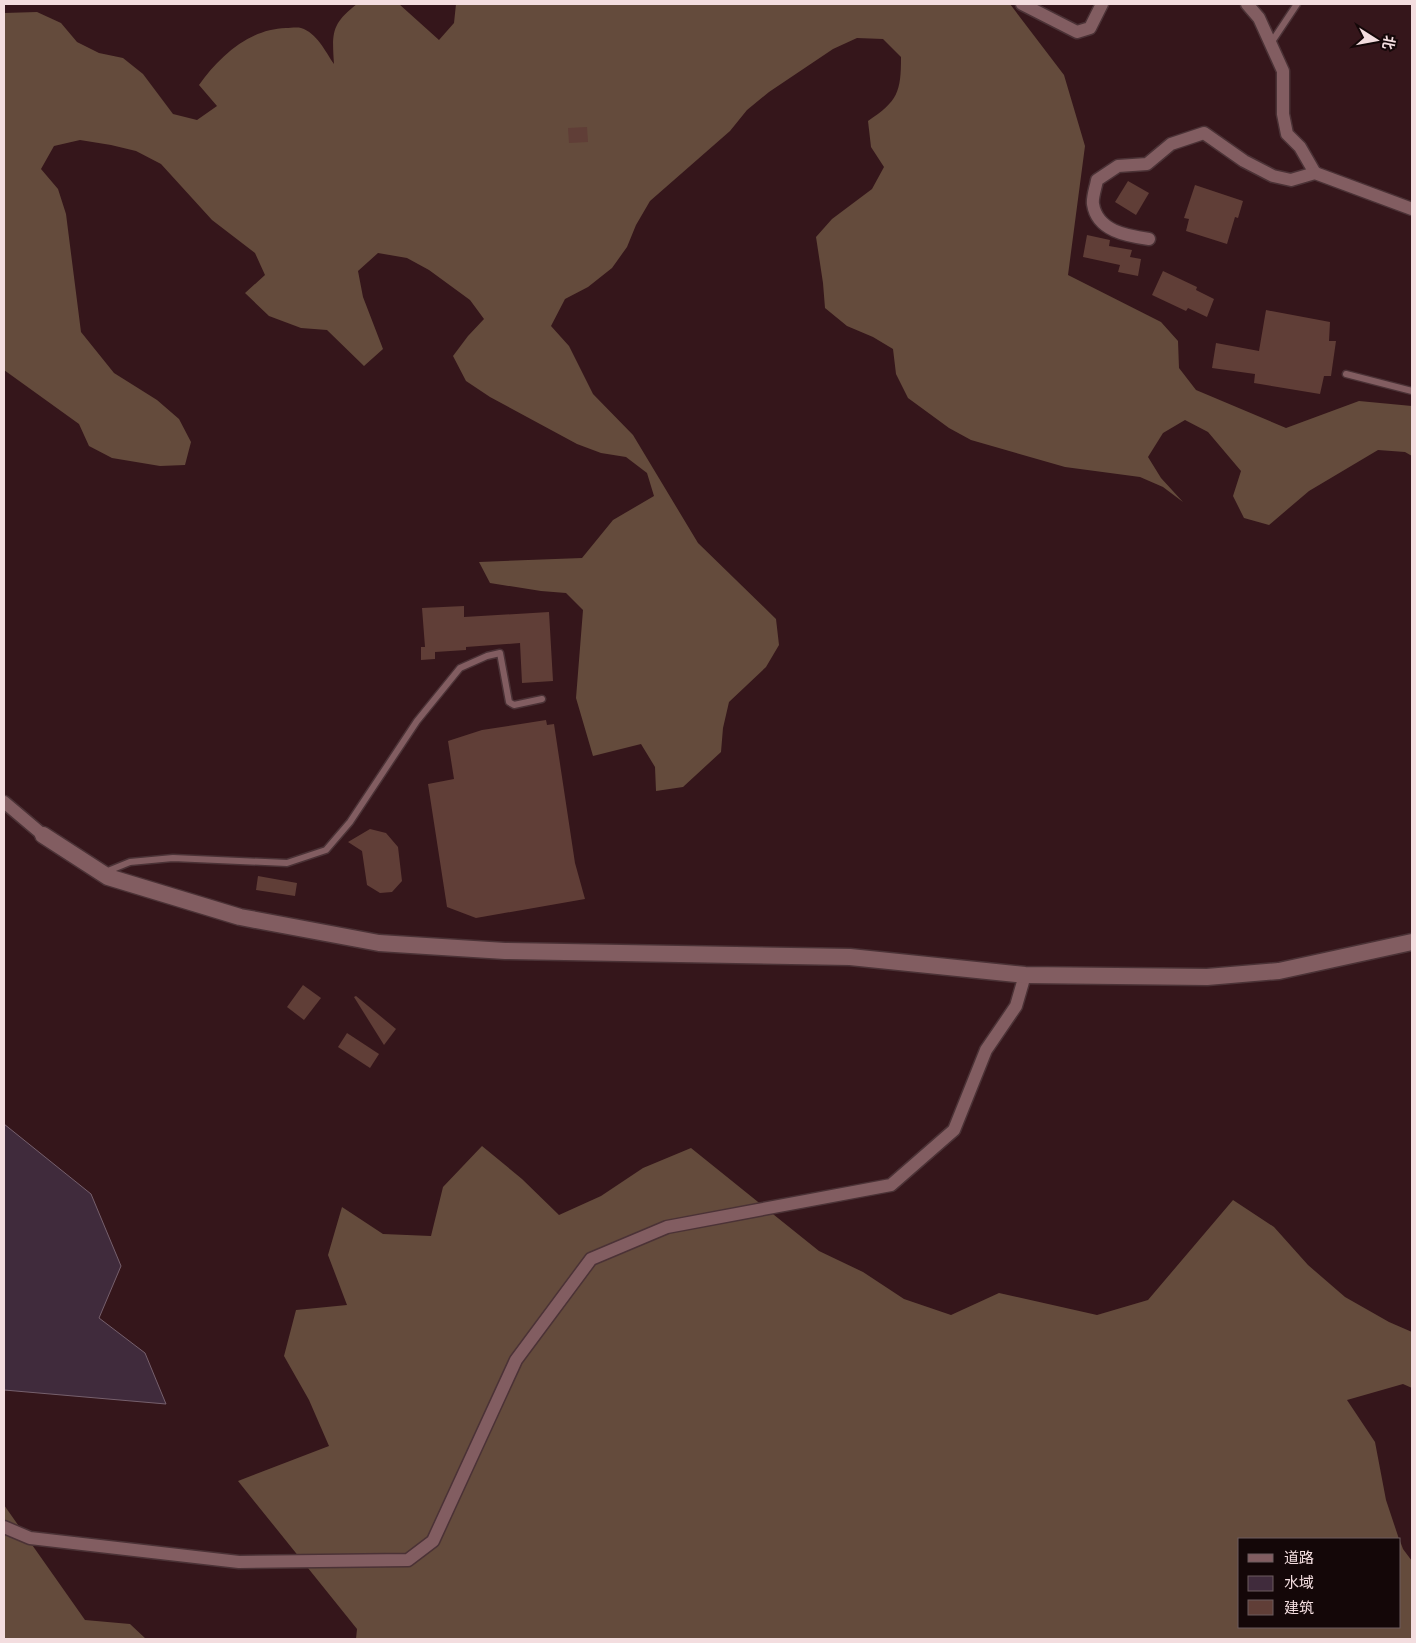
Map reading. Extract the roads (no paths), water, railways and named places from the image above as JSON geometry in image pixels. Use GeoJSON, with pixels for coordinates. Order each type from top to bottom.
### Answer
{"type":"FeatureCollection","features":[{"type":"Feature","properties":{"kind":"street"},"geometry":{"type":"LineString","coordinates":[[1022,4],[1077,32],[1090,28],[1102,4]]}},
{"type":"Feature","properties":{"kind":"street"},"geometry":{"type":"LineString","coordinates":[[1246,4],[1259,18],[1283,71],[1283,114],[1287,134],[1300,147],[1314,173]]}},
{"type":"Feature","properties":{"kind":"street"},"geometry":{"type":"LineString","coordinates":[[1149,239],[1119,235],[1099,219],[1092,203],[1098,180],[1118,166],[1147,164],[1170,144],[1204,133],[1244,161],[1273,176],[1291,180],[1314,173],[1412,209]]}},
{"type":"Feature","properties":{"kind":"street"},"geometry":{"type":"LineString","coordinates":[[4,802],[43,835],[102,873],[240,917],[379,943],[506,951],[850,957],[1025,975],[1207,976],[1279,971],[1412,942]]}},
{"type":"Feature","properties":{"kind":"street"},"geometry":{"type":"LineString","coordinates":[[4,1527],[30,1538],[238,1562],[408,1560],[432,1540],[516,1360],[591,1259],[667,1227],[891,1185],[954,1130],[986,1050],[1016,1006],[1025,975]]}},
{"type":"Feature","properties":{"kind":"lane"},"geometry":{"type":"LineString","coordinates":[[1271,44],[1297,4]]}},
{"type":"Feature","properties":{"kind":"lane"},"geometry":{"type":"LineString","coordinates":[[1346,374],[1412,391]]}},
{"type":"Feature","properties":{"kind":"lane"},"geometry":{"type":"LineString","coordinates":[[102,873],[130,862],[173,858],[287,863],[326,850],[350,822],[417,722],[460,668],[487,656],[500,653],[509,702],[514,705],[542,699]]}},
{"type":"Feature","properties":{"kind":"water"},"geometry":{"type":"Polygon","coordinates":[[[4,1124],[91,1194],[121,1266],[99,1318],[145,1353],[166,1404],[4,1390],[4,1124]]]}}]}
